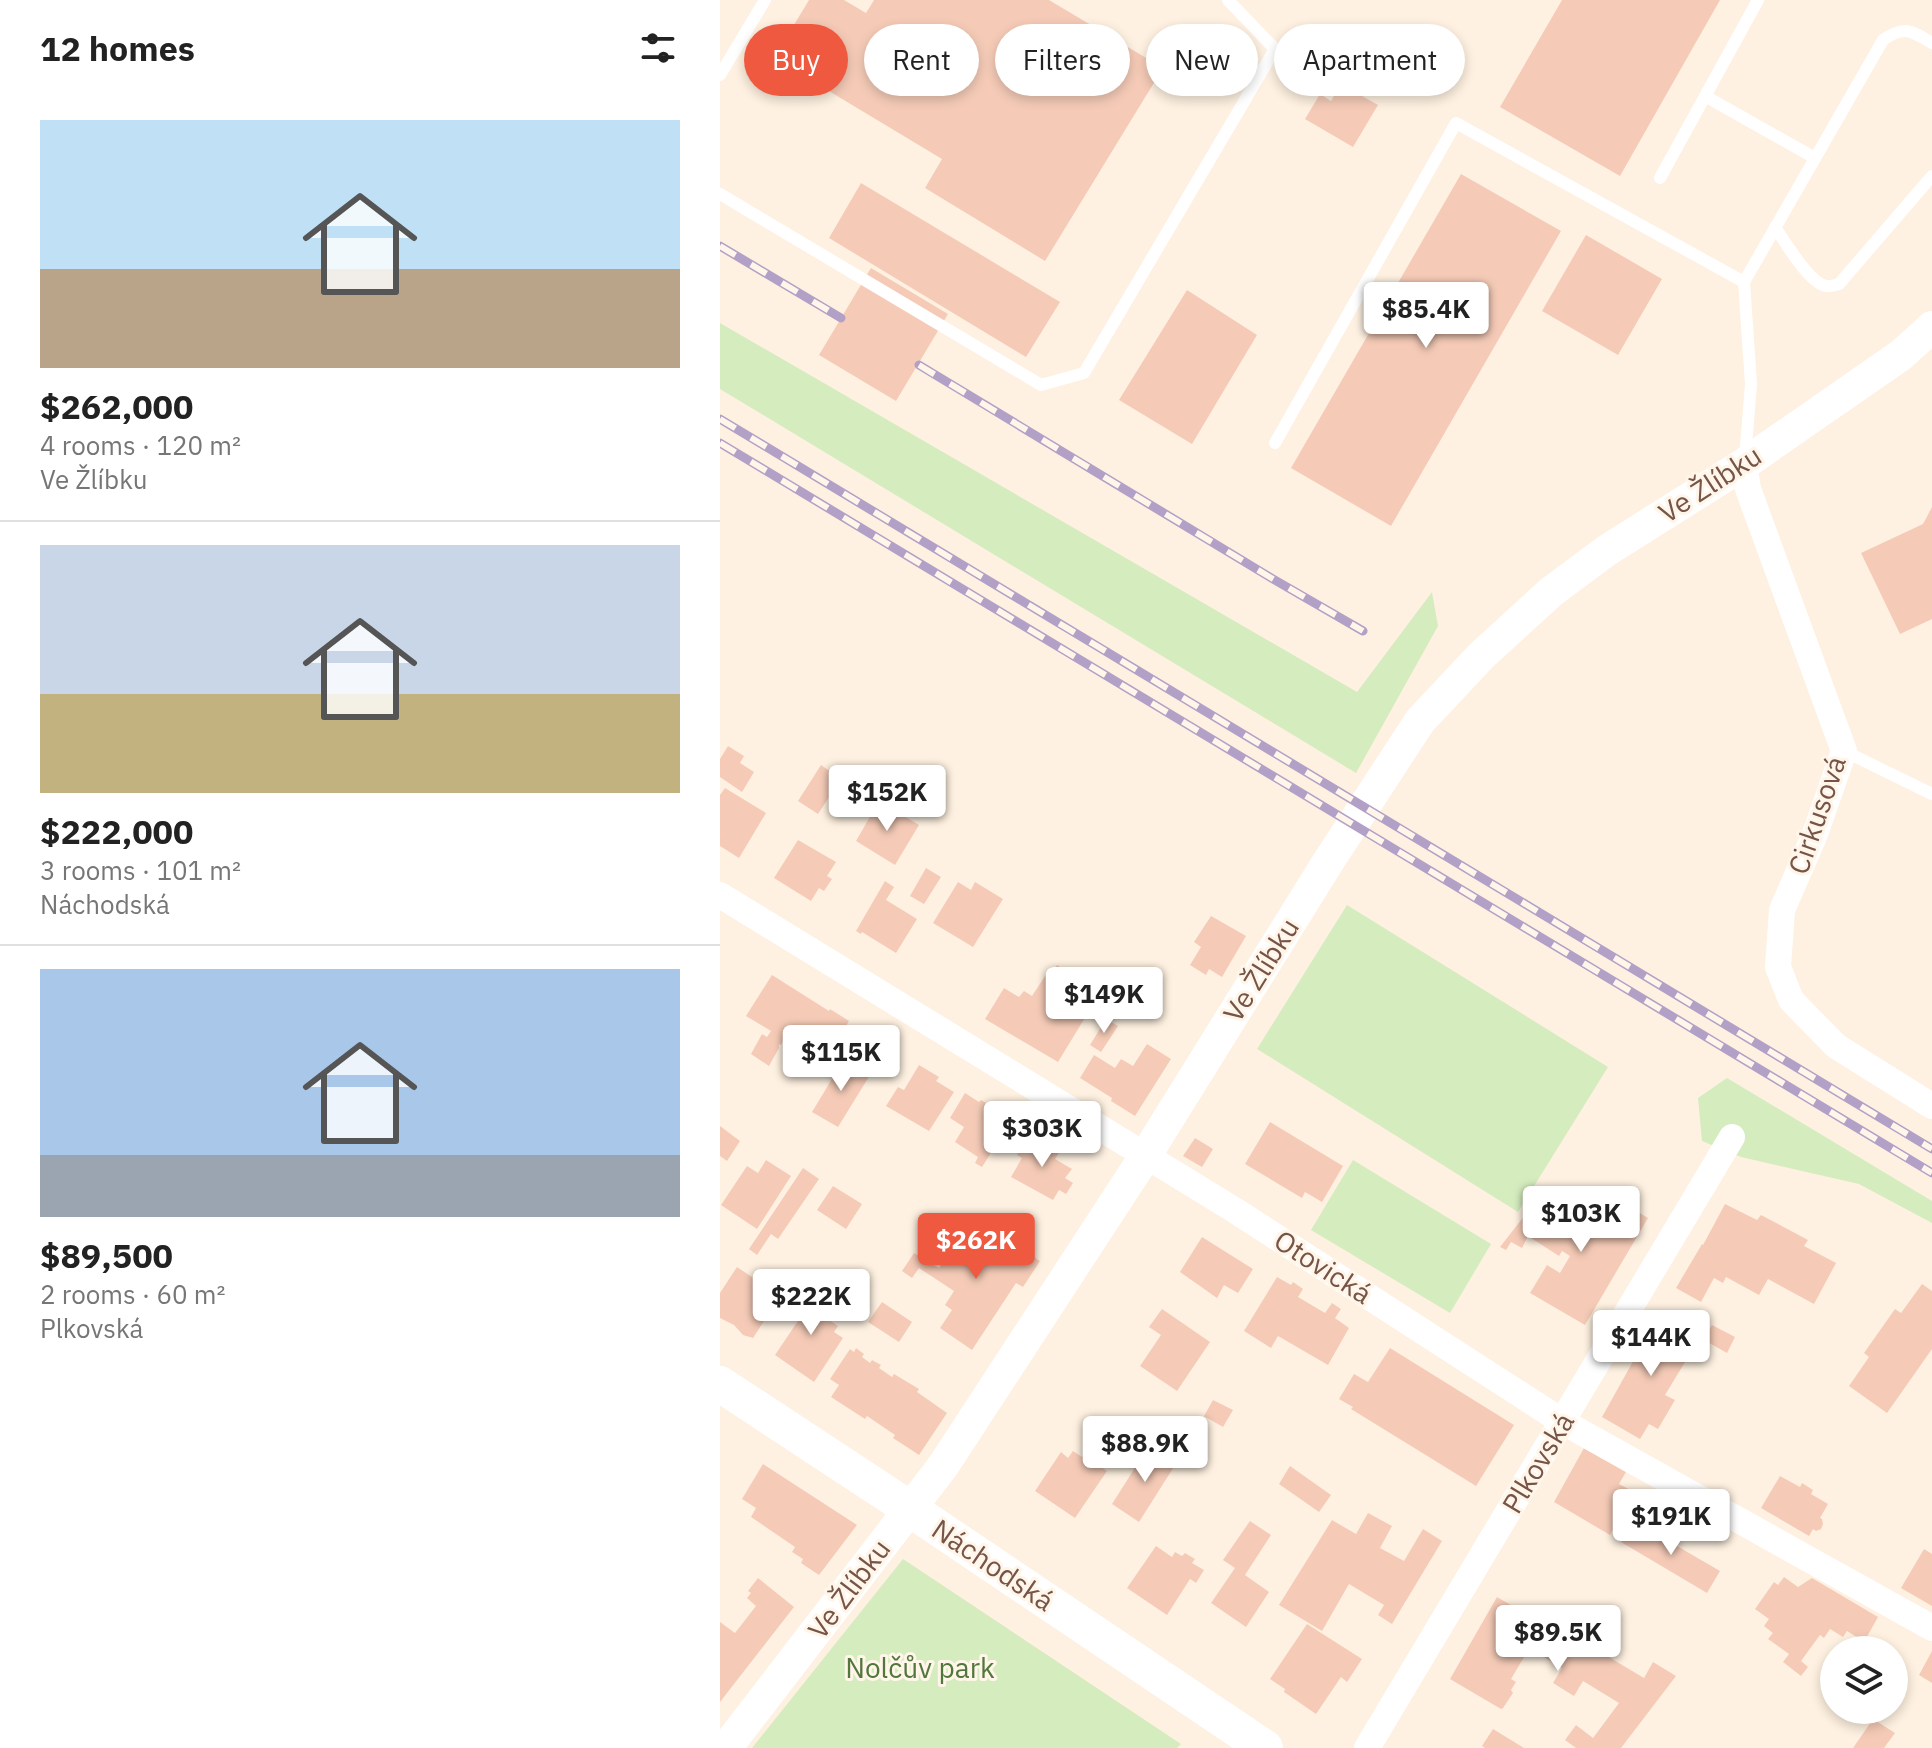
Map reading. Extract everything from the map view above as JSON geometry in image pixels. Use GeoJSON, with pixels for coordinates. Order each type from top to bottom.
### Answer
{"type":"FeatureCollection","features":[{"type":"Feature","properties":{"kind":"main road","name":"Náchodská"},"geometry":{"type":"LineString","coordinates":[[720,1384],[1265,1748]]}},
{"type":"Feature","properties":{"kind":"street","name":"Ve Žlíbku"},"geometry":{"type":"LineString","coordinates":[[726,1748],[943,1466],[1146,1155],[1328,862],[1420,721],[1481,656],[1551,592],[1606,551],[1744,464],[1901,355],[1932,327]]}},
{"type":"Feature","properties":{"kind":"street","name":"Cirkusová"},"geometry":{"type":"LineString","coordinates":[[1744,464],[1748,489],[1844,751],[1815,834],[1782,910],[1778,967],[1791,1000],[1836,1046],[1932,1106]]}},
{"type":"Feature","properties":{"kind":"street","name":"Otovická"},"geometry":{"type":"LineString","coordinates":[[723,903],[1146,1155],[1563,1422],[1932,1628]]}},
{"type":"Feature","properties":{"kind":"street","name":"Plkovská"},"geometry":{"type":"LineString","coordinates":[[1367,1748],[1732,1137]]}},
{"type":"Feature","properties":{"kind":"lane"},"geometry":{"type":"LineString","coordinates":[[720,75],[765,0]]}},
{"type":"Feature","properties":{"kind":"lane"},"geometry":{"type":"LineString","coordinates":[[720,194],[1041,385],[1084,373],[1275,49],[1228,0]]}},
{"type":"Feature","properties":{"kind":"lane"},"geometry":{"type":"LineString","coordinates":[[1660,178],[1758,0]]}},
{"type":"Feature","properties":{"kind":"lane"},"geometry":{"type":"LineString","coordinates":[[1744,464],[1751,384],[1744,282],[1883,40],[1903,30],[1914,32],[1932,43]]}},
{"type":"Feature","properties":{"kind":"lane"},"geometry":{"type":"LineString","coordinates":[[1705,96],[1815,158]]}},
{"type":"Feature","properties":{"kind":"lane"},"geometry":{"type":"LineString","coordinates":[[1275,443],[1456,123],[1744,282]]}},
{"type":"Feature","properties":{"kind":"lane"},"geometry":{"type":"LineString","coordinates":[[1775,227],[1818,283],[1828,287],[1839,284],[1932,176]]}},
{"type":"Feature","properties":{"kind":"lane"},"geometry":{"type":"LineString","coordinates":[[1844,751],[1932,794]]}},
{"type":"Feature","properties":{"kind":"green space"},"geometry":{"type":"Polygon","coordinates":[[[720,323],[1357,692],[1432,592],[1438,626],[1356,773],[720,389],[720,323]]]}},
{"type":"Feature","properties":{"kind":"green space"},"geometry":{"type":"Polygon","coordinates":[[[1347,905],[1608,1067],[1518,1212],[1257,1049],[1347,905]]]}},
{"type":"Feature","properties":{"kind":"green space"},"geometry":{"type":"Polygon","coordinates":[[[1727,1078],[1932,1201],[1932,1223],[1859,1184],[1741,1157],[1702,1141],[1698,1098],[1727,1078]]]}},
{"type":"Feature","properties":{"kind":"green space"},"geometry":{"type":"Polygon","coordinates":[[[1353,1160],[1491,1244],[1450,1313],[1311,1230],[1353,1160]]]}},
{"type":"Feature","properties":{"kind":"green space","name":"Nolčův park"},"geometry":{"type":"Polygon","coordinates":[[[903,1559],[1181,1744],[1177,1748],[752,1748],[903,1559]]]}},
{"type":"Feature","properties":{"kind":"building"},"geometry":{"type":"Polygon","coordinates":[[[809,0],[844,0],[866,13],[874,0],[1049,0],[1089,24],[995,24],[995,96],[1130,96],[1130,48],[1146,58],[1146,96],[1045,261],[925,188],[942,159],[837,96],[848,96],[848,24],[795,24],[809,0]]]}},
{"type":"Feature","properties":{"kind":"building"},"geometry":{"type":"Polygon","coordinates":[[[1562,0],[1720,0],[1620,176],[1500,107],[1562,0]]]}},
{"type":"Feature","properties":{"kind":"building"},"geometry":{"type":"Polygon","coordinates":[[[1319,96],[1331,101],[1334,96],[1362,96],[1378,105],[1353,147],[1305,119],[1319,96]]]}},
{"type":"Feature","properties":{"kind":"building"},"geometry":{"type":"Polygon","coordinates":[[[1461,174],[1561,231],[1391,526],[1291,468],[1461,174]]]}},
{"type":"Feature","properties":{"kind":"building"},"geometry":{"type":"Polygon","coordinates":[[[861,183],[1060,302],[1026,357],[829,238],[861,183]]]}},
{"type":"Feature","properties":{"kind":"building"},"geometry":{"type":"Polygon","coordinates":[[[1586,235],[1662,279],[1618,355],[1542,311],[1586,235]]]}},
{"type":"Feature","properties":{"kind":"building"},"geometry":{"type":"Polygon","coordinates":[[[871,268],[948,314],[896,401],[819,355],[871,268]]]}},
{"type":"Feature","properties":{"kind":"building"},"geometry":{"type":"Polygon","coordinates":[[[1187,290],[1257,335],[1192,444],[1119,400],[1187,290]]]}},
{"type":"Feature","properties":{"kind":"building"},"geometry":{"type":"Polygon","coordinates":[[[1932,507],[1932,619],[1900,634],[1861,553],[1923,524],[1932,507]]]}},
{"type":"Feature","properties":{"kind":"building"},"geometry":{"type":"Polygon","coordinates":[[[728,746],[744,756],[740,763],[754,772],[742,792],[720,777],[720,759],[728,746]]]}},
{"type":"Feature","properties":{"kind":"building"},"geometry":{"type":"Polygon","coordinates":[[[821,765],[841,779],[818,814],[798,801],[821,765]]]}},
{"type":"Feature","properties":{"kind":"building"},"geometry":{"type":"Polygon","coordinates":[[[725,788],[766,813],[739,858],[720,846],[720,795],[725,788]]]}},
{"type":"Feature","properties":{"kind":"building"},"geometry":{"type":"Polygon","coordinates":[[[879,801],[919,825],[895,865],[856,841],[879,801]]]}},
{"type":"Feature","properties":{"kind":"building"},"geometry":{"type":"Polygon","coordinates":[[[798,840],[836,862],[827,876],[832,879],[824,891],[819,888],[811,901],[774,878],[798,840]]]}},
{"type":"Feature","properties":{"kind":"building"},"geometry":{"type":"Polygon","coordinates":[[[926,868],[941,877],[924,904],[910,896],[926,868]]]}},
{"type":"Feature","properties":{"kind":"building"},"geometry":{"type":"Polygon","coordinates":[[[885,881],[894,887],[886,900],[917,919],[896,953],[856,931],[885,881]]]}},
{"type":"Feature","properties":{"kind":"building"},"geometry":{"type":"Polygon","coordinates":[[[958,882],[971,890],[975,882],[1003,899],[973,947],[933,923],[958,882]]]}},
{"type":"Feature","properties":{"kind":"building"},"geometry":{"type":"Polygon","coordinates":[[[1211,916],[1246,936],[1222,977],[1209,969],[1206,975],[1190,965],[1201,947],[1194,942],[1211,916]]]}},
{"type":"Feature","properties":{"kind":"building"},"geometry":{"type":"Polygon","coordinates":[[[1057,965],[1062,969],[1047,992],[1086,1016],[1058,1062],[985,1019],[1004,988],[1019,997],[1024,991],[1032,996],[1051,967],[1055,969],[1057,965]]]}},
{"type":"Feature","properties":{"kind":"building"},"geometry":{"type":"Polygon","coordinates":[[[772,975],[849,1021],[826,1058],[787,1034],[769,1066],[751,1054],[762,1034],[767,1037],[771,1031],[746,1016],[772,975]]]}},
{"type":"Feature","properties":{"kind":"building"},"geometry":{"type":"Polygon","coordinates":[[[1106,1019],[1118,1026],[1101,1052],[1090,1045],[1106,1019]]]}},
{"type":"Feature","properties":{"kind":"building"},"geometry":{"type":"Polygon","coordinates":[[[1147,1044],[1171,1059],[1135,1116],[1080,1078],[1094,1055],[1115,1068],[1121,1059],[1133,1066],[1147,1044]]]}},
{"type":"Feature","properties":{"kind":"building"},"geometry":{"type":"Polygon","coordinates":[[[844,1059],[870,1075],[838,1127],[812,1112],[844,1059]]]}},
{"type":"Feature","properties":{"kind":"building"},"geometry":{"type":"Polygon","coordinates":[[[919,1065],[939,1077],[936,1081],[954,1092],[929,1131],[886,1106],[898,1087],[904,1090],[919,1065]]]}},
{"type":"Feature","properties":{"kind":"building"},"geometry":{"type":"Polygon","coordinates":[[[965,1093],[1004,1114],[997,1126],[1001,1128],[997,1135],[1001,1137],[996,1143],[993,1141],[990,1146],[994,1148],[982,1167],[975,1163],[978,1157],[955,1142],[964,1127],[950,1118],[965,1093]]]}},
{"type":"Feature","properties":{"kind":"building"},"geometry":{"type":"Polygon","coordinates":[[[1270,1122],[1343,1166],[1322,1202],[1305,1192],[1302,1198],[1245,1164],[1270,1122]]]}},
{"type":"Feature","properties":{"kind":"building"},"geometry":{"type":"Polygon","coordinates":[[[720,1126],[740,1141],[727,1161],[720,1156],[720,1126]]]}},
{"type":"Feature","properties":{"kind":"building"},"geometry":{"type":"Polygon","coordinates":[[[1036,1136],[1060,1151],[1055,1159],[1072,1169],[1065,1178],[1073,1183],[1066,1194],[1059,1190],[1053,1200],[1011,1177],[1022,1158],[1017,1155],[1024,1143],[1029,1146],[1036,1136]]]}},
{"type":"Feature","properties":{"kind":"building"},"geometry":{"type":"Polygon","coordinates":[[[1195,1138],[1213,1149],[1202,1167],[1183,1156],[1195,1138]]]}},
{"type":"Feature","properties":{"kind":"building"},"geometry":{"type":"Polygon","coordinates":[[[766,1160],[791,1176],[757,1229],[721,1205],[747,1166],[758,1173],[766,1160]]]}},
{"type":"Feature","properties":{"kind":"building"},"geometry":{"type":"Polygon","coordinates":[[[803,1168],[819,1179],[778,1239],[771,1234],[757,1255],[749,1249],[803,1168]]]}},
{"type":"Feature","properties":{"kind":"building"},"geometry":{"type":"Polygon","coordinates":[[[833,1186],[862,1204],[846,1229],[817,1210],[833,1186]]]}},
{"type":"Feature","properties":{"kind":"building"},"geometry":{"type":"Polygon","coordinates":[[[1606,1193],[1648,1218],[1585,1325],[1530,1293],[1547,1265],[1560,1273],[1570,1256],[1562,1251],[1559,1256],[1528,1236],[1522,1248],[1511,1242],[1506,1250],[1500,1247],[1532,1206],[1567,1228],[1570,1223],[1583,1230],[1606,1193]]]}},
{"type":"Feature","properties":{"kind":"building"},"geometry":{"type":"Polygon","coordinates":[[[1725,1204],[1757,1220],[1761,1215],[1808,1240],[1804,1246],[1836,1263],[1814,1304],[1768,1279],[1759,1295],[1726,1277],[1723,1283],[1714,1278],[1701,1302],[1676,1288],[1725,1204]]]}},
{"type":"Feature","properties":{"kind":"building"},"geometry":{"type":"Polygon","coordinates":[[[974,1224],[1017,1252],[1020,1248],[1040,1261],[1023,1287],[1016,1283],[972,1350],[940,1328],[952,1310],[945,1305],[954,1291],[919,1268],[912,1278],[902,1271],[914,1253],[939,1268],[952,1240],[956,1243],[963,1231],[967,1233],[974,1224]]]}},
{"type":"Feature","properties":{"kind":"building"},"geometry":{"type":"Polygon","coordinates":[[[1202,1237],[1253,1269],[1238,1293],[1224,1285],[1217,1298],[1180,1272],[1202,1237]]]}},
{"type":"Feature","properties":{"kind":"building"},"geometry":{"type":"Polygon","coordinates":[[[737,1267],[782,1293],[753,1338],[743,1335],[734,1325],[720,1318],[720,1293],[737,1267]]]}},
{"type":"Feature","properties":{"kind":"building"},"geometry":{"type":"Polygon","coordinates":[[[1277,1277],[1303,1289],[1298,1297],[1325,1313],[1332,1303],[1341,1309],[1335,1318],[1349,1328],[1328,1365],[1278,1336],[1271,1348],[1244,1331],[1277,1277]]]}},
{"type":"Feature","properties":{"kind":"building"},"geometry":{"type":"Polygon","coordinates":[[[1922,1284],[1932,1291],[1932,1349],[1887,1413],[1849,1386],[1869,1357],[1864,1353],[1895,1309],[1901,1313],[1922,1284]]]}},
{"type":"Feature","properties":{"kind":"building"},"geometry":{"type":"Polygon","coordinates":[[[807,1288],[834,1305],[826,1318],[838,1326],[834,1332],[843,1338],[814,1382],[775,1355],[804,1312],[794,1306],[807,1288]]]}},
{"type":"Feature","properties":{"kind":"building"},"geometry":{"type":"Polygon","coordinates":[[[882,1302],[912,1322],[899,1342],[868,1322],[882,1302]]]}},
{"type":"Feature","properties":{"kind":"building"},"geometry":{"type":"Polygon","coordinates":[[[1162,1309],[1210,1342],[1177,1391],[1140,1366],[1161,1335],[1149,1327],[1162,1309]]]}},
{"type":"Feature","properties":{"kind":"building"},"geometry":{"type":"Polygon","coordinates":[[[1660,1313],[1695,1333],[1696,1344],[1665,1395],[1675,1400],[1658,1429],[1649,1424],[1640,1439],[1602,1417],[1660,1313]]]}},
{"type":"Feature","properties":{"kind":"building"},"geometry":{"type":"Polygon","coordinates":[[[1712,1325],[1735,1337],[1727,1353],[1704,1340],[1712,1325]]]}},
{"type":"Feature","properties":{"kind":"building"},"geometry":{"type":"Polygon","coordinates":[[[856,1348],[870,1363],[872,1360],[892,1377],[894,1374],[919,1389],[917,1392],[947,1413],[919,1455],[867,1416],[865,1419],[831,1397],[839,1385],[830,1379],[850,1349],[854,1352],[856,1348]]]}},
{"type":"Feature","properties":{"kind":"building"},"geometry":{"type":"Polygon","coordinates":[[[1390,1348],[1514,1425],[1476,1486],[1339,1399],[1354,1374],[1368,1382],[1390,1348]]]}},
{"type":"Feature","properties":{"kind":"building"},"geometry":{"type":"Polygon","coordinates":[[[1213,1400],[1233,1410],[1223,1427],[1204,1416],[1213,1400]]]}},
{"type":"Feature","properties":{"kind":"building"},"geometry":{"type":"Polygon","coordinates":[[[1172,1448],[1182,1454],[1139,1522],[1112,1504],[1145,1452],[1163,1463],[1172,1448]]]}},
{"type":"Feature","properties":{"kind":"building"},"geometry":{"type":"Polygon","coordinates":[[[1584,1448],[1626,1472],[1619,1484],[1634,1492],[1610,1535],[1554,1502],[1584,1448]]]}},
{"type":"Feature","properties":{"kind":"building"},"geometry":{"type":"Polygon","coordinates":[[[1073,1451],[1107,1471],[1075,1518],[1035,1491],[1061,1452],[1068,1458],[1073,1451]]]}},
{"type":"Feature","properties":{"kind":"building"},"geometry":{"type":"Polygon","coordinates":[[[763,1464],[857,1525],[819,1575],[801,1563],[803,1559],[792,1552],[795,1547],[751,1517],[756,1508],[742,1499],[763,1464]]]}},
{"type":"Feature","properties":{"kind":"building"},"geometry":{"type":"Polygon","coordinates":[[[1290,1466],[1331,1495],[1319,1512],[1279,1484],[1290,1466]]]}},
{"type":"Feature","properties":{"kind":"building"},"geometry":{"type":"Polygon","coordinates":[[[1780,1476],[1800,1487],[1802,1483],[1813,1490],[1811,1494],[1828,1504],[1820,1518],[1823,1524],[1821,1529],[1813,1529],[1809,1536],[1761,1508],[1780,1476]]]}},
{"type":"Feature","properties":{"kind":"building"},"geometry":{"type":"Polygon","coordinates":[[[1368,1513],[1392,1526],[1380,1548],[1404,1561],[1423,1529],[1442,1541],[1392,1624],[1378,1615],[1384,1605],[1349,1584],[1322,1631],[1279,1605],[1332,1520],[1356,1534],[1368,1513]]]}},
{"type":"Feature","properties":{"kind":"building"},"geometry":{"type":"Polygon","coordinates":[[[1250,1521],[1271,1535],[1245,1575],[1269,1592],[1246,1627],[1211,1603],[1235,1568],[1223,1560],[1250,1521]]]}},
{"type":"Feature","properties":{"kind":"building"},"geometry":{"type":"Polygon","coordinates":[[[1634,1521],[1720,1571],[1707,1593],[1621,1542],[1634,1521]]]}},
{"type":"Feature","properties":{"kind":"building"},"geometry":{"type":"Polygon","coordinates":[[[1156,1546],[1172,1557],[1175,1552],[1182,1556],[1185,1553],[1195,1559],[1192,1563],[1204,1570],[1196,1583],[1190,1579],[1167,1615],[1127,1588],[1156,1546]]]}},
{"type":"Feature","properties":{"kind":"building"},"geometry":{"type":"Polygon","coordinates":[[[1924,1549],[1932,1554],[1932,1606],[1901,1588],[1924,1549]]]}},
{"type":"Feature","properties":{"kind":"building"},"geometry":{"type":"Polygon","coordinates":[[[1784,1577],[1798,1587],[1812,1578],[1878,1617],[1867,1636],[1855,1636],[1847,1631],[1841,1636],[1830,1629],[1825,1636],[1820,1635],[1801,1661],[1808,1667],[1801,1676],[1783,1662],[1789,1654],[1768,1639],[1773,1633],[1764,1626],[1769,1619],[1755,1609],[1774,1582],[1778,1585],[1784,1577]]]}},
{"type":"Feature","properties":{"kind":"building"},"geometry":{"type":"Polygon","coordinates":[[[758,1578],[794,1607],[720,1702],[720,1622],[735,1633],[756,1606],[747,1598],[751,1593],[748,1591],[758,1578]]]}},
{"type":"Feature","properties":{"kind":"building"},"geometry":{"type":"Polygon","coordinates":[[[1497,1597],[1543,1624],[1540,1631],[1553,1640],[1560,1628],[1644,1678],[1653,1662],[1676,1676],[1621,1748],[1576,1748],[1565,1740],[1576,1725],[1593,1738],[1619,1703],[1583,1681],[1574,1696],[1553,1683],[1562,1668],[1544,1657],[1547,1650],[1533,1642],[1511,1679],[1516,1682],[1511,1690],[1513,1693],[1501,1709],[1450,1679],[1497,1597]]]}},
{"type":"Feature","properties":{"kind":"building"},"geometry":{"type":"Polygon","coordinates":[[[1307,1624],[1362,1659],[1347,1682],[1341,1677],[1316,1714],[1270,1679],[1307,1624]]]}},
{"type":"Feature","properties":{"kind":"building"},"geometry":{"type":"Polygon","coordinates":[[[1932,1651],[1932,1683],[1919,1675],[1932,1651]]]}},
{"type":"Feature","properties":{"kind":"building"},"geometry":{"type":"Polygon","coordinates":[[[1870,1724],[1881,1724],[1895,1733],[1884,1748],[1853,1748],[1870,1724]]]}},
{"type":"Feature","properties":{"kind":"building"},"geometry":{"type":"Polygon","coordinates":[[[1493,1729],[1524,1748],[1485,1748],[1482,1746],[1493,1729]]]}},
{"type":"Feature","properties":{"kind":"railway"},"geometry":{"type":"LineString","coordinates":[[720,246],[841,318]]}},
{"type":"Feature","properties":{"kind":"railway"},"geometry":{"type":"LineString","coordinates":[[919,365],[1363,631]]}},
{"type":"Feature","properties":{"kind":"railway"},"geometry":{"type":"LineString","coordinates":[[720,419],[1932,1149]]}},
{"type":"Feature","properties":{"kind":"railway"},"geometry":{"type":"LineString","coordinates":[[720,443],[1932,1173]]}}]}
